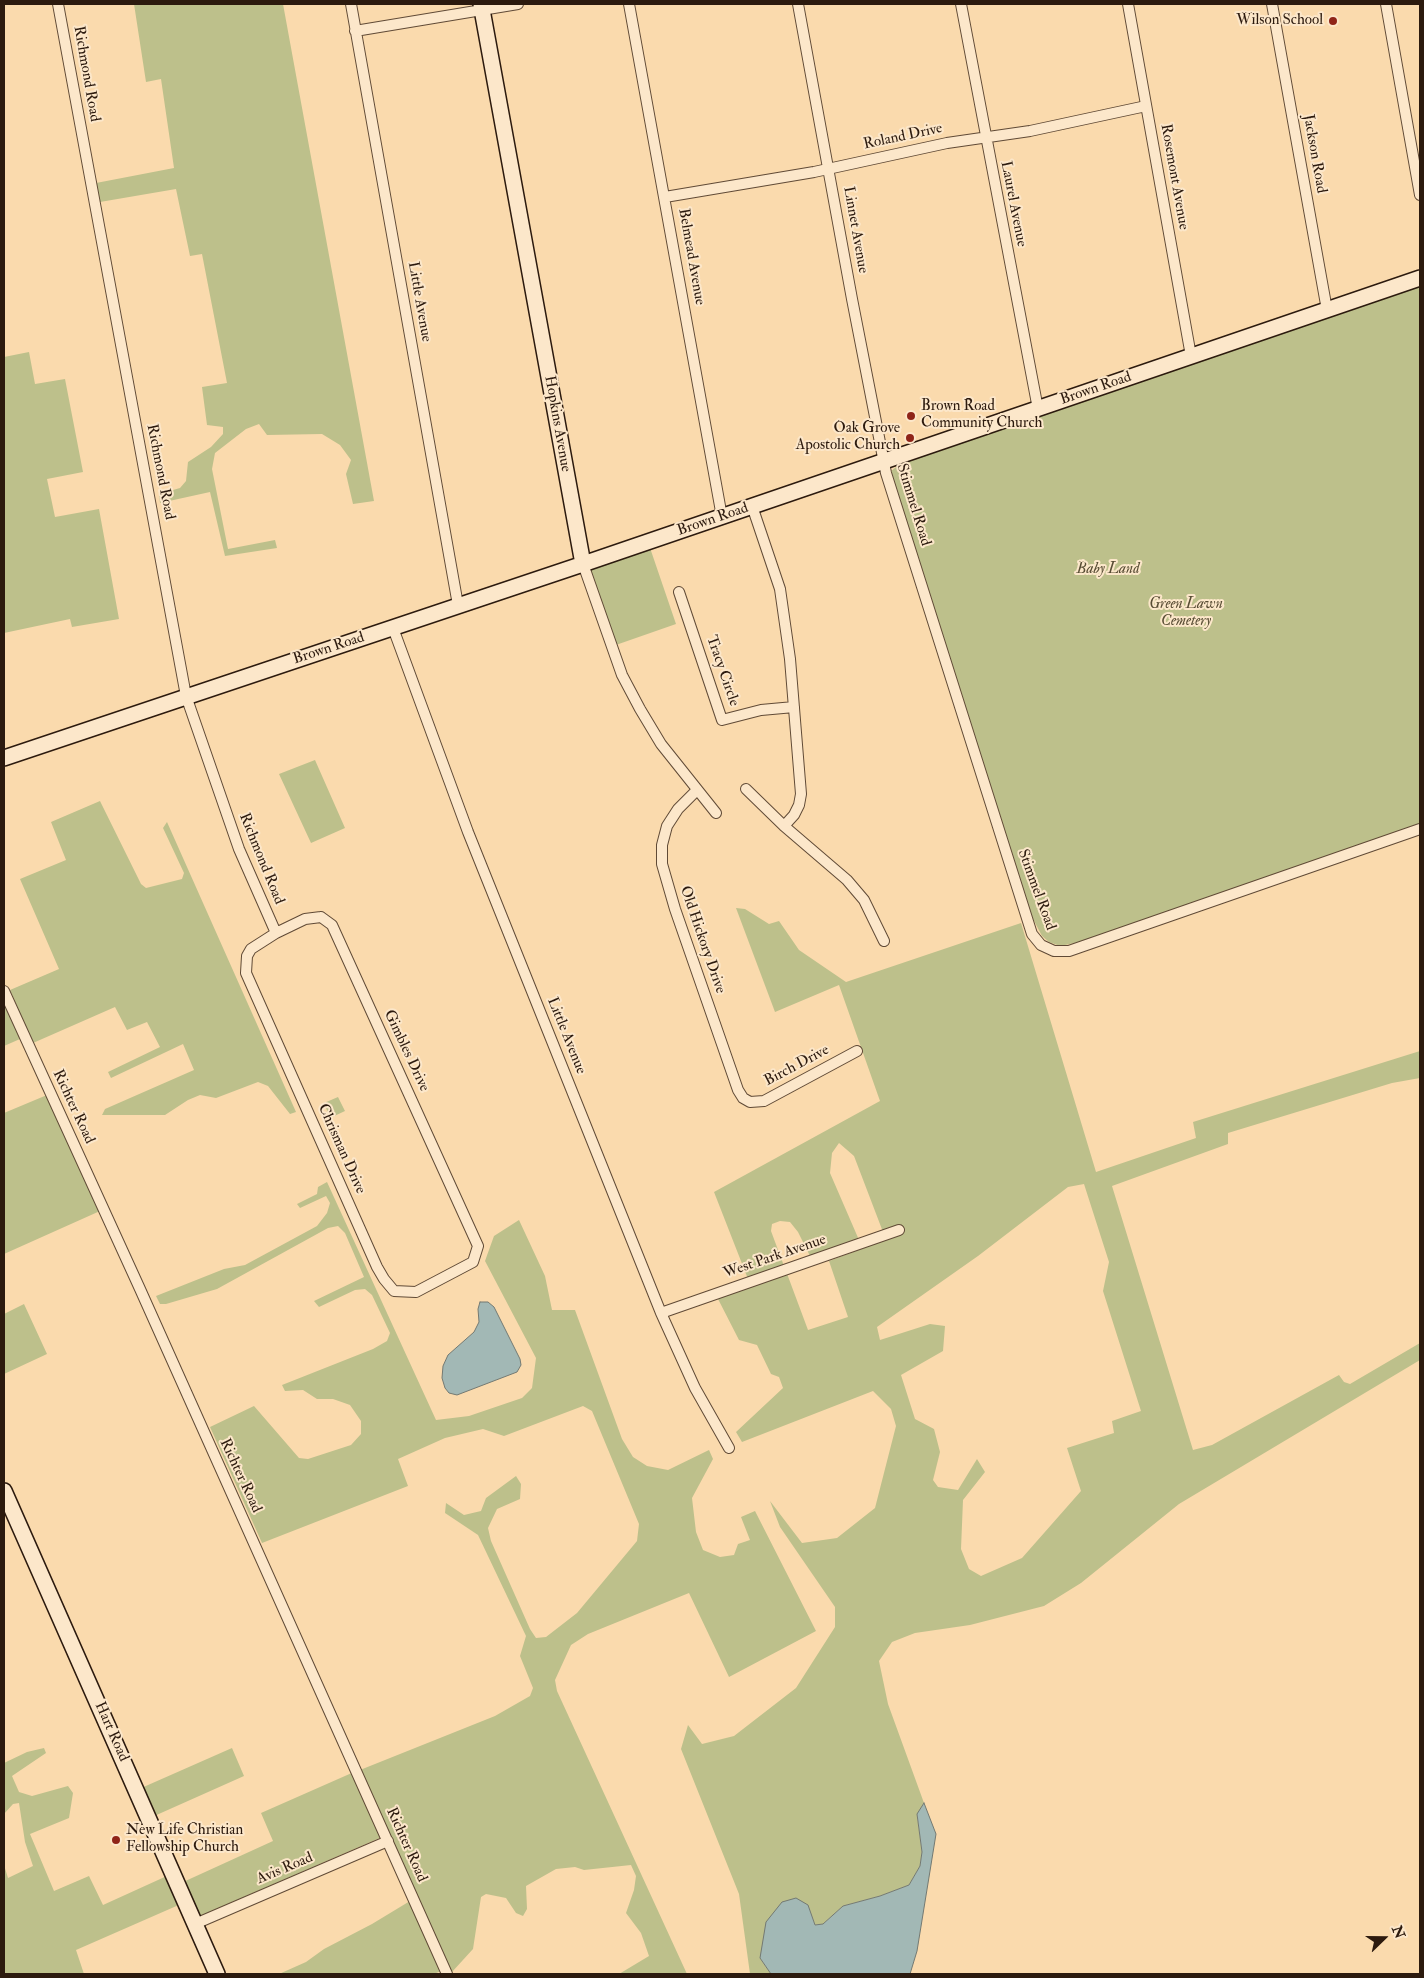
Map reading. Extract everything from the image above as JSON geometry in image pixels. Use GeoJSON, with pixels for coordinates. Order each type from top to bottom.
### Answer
{"type":"FeatureCollection","features":[{"type":"Feature","properties":{"kind":"main road","name":"Hopkins Avenue"},"geometry":{"type":"LineString","coordinates":[[481,7],[583,564]]}},
{"type":"Feature","properties":{"kind":"main road","name":"Brown Road"},"geometry":{"type":"LineString","coordinates":[[4,758],[884,462],[1420,278]]}},
{"type":"Feature","properties":{"kind":"main road","name":"Hart Road"},"geometry":{"type":"LineString","coordinates":[[4,1491],[217,1974]]}},
{"type":"Feature","properties":{"kind":"street","name":"Richmond Road"},"geometry":{"type":"LineString","coordinates":[[58,4],[186,696],[239,849],[276,933]]}},
{"type":"Feature","properties":{"kind":"street","name":"Little Avenue"},"geometry":{"type":"LineString","coordinates":[[351,4],[458,605]]}},
{"type":"Feature","properties":{"kind":"street"},"geometry":{"type":"LineString","coordinates":[[356,32],[481,7],[518,4]]}},
{"type":"Feature","properties":{"kind":"street","name":"Belmead Avenue"},"geometry":{"type":"LineString","coordinates":[[629,4],[722,516]]}},
{"type":"Feature","properties":{"kind":"street","name":"Linnet Avenue"},"geometry":{"type":"LineString","coordinates":[[798,4],[884,462]]}},
{"type":"Feature","properties":{"kind":"street","name":"Laurel Avenue"},"geometry":{"type":"LineString","coordinates":[[962,4],[985,137],[1038,409]]}},
{"type":"Feature","properties":{"kind":"street","name":"Rosemont Avenue"},"geometry":{"type":"LineString","coordinates":[[1128,4],[1191,356]]}},
{"type":"Feature","properties":{"kind":"street","name":"Jackson Road"},"geometry":{"type":"LineString","coordinates":[[1272,4],[1326,310]]}},
{"type":"Feature","properties":{"kind":"street"},"geometry":{"type":"LineString","coordinates":[[1386,4],[1420,196]]}},
{"type":"Feature","properties":{"kind":"street","name":"Roland Drive"},"geometry":{"type":"LineString","coordinates":[[665,197],[829,169],[985,137],[1030,131],[1146,106]]}},
{"type":"Feature","properties":{"kind":"street","name":"Stimmel Road"},"geometry":{"type":"LineString","coordinates":[[884,462],[1032,934],[1041,946],[1054,952],[1069,952],[1420,829]]}},
{"type":"Feature","properties":{"kind":"street"},"geometry":{"type":"LineString","coordinates":[[752,506],[780,589],[794,707],[801,794],[794,815],[784,826]]}},
{"type":"Feature","properties":{"kind":"street","name":"Hopkins Avenue"},"geometry":{"type":"LineString","coordinates":[[583,564],[622,675],[661,744],[716,813]]}},
{"type":"Feature","properties":{"kind":"street","name":"Tracy Circle"},"geometry":{"type":"LineString","coordinates":[[679,592],[722,720],[761,710],[794,707]]}},
{"type":"Feature","properties":{"kind":"street","name":"Little Avenue"},"geometry":{"type":"LineString","coordinates":[[393,628],[468,832],[661,1313],[695,1388],[729,1448]]}},
{"type":"Feature","properties":{"kind":"street"},"geometry":{"type":"LineString","coordinates":[[746,789],[784,826],[847,880],[864,900],[884,941]]}},
{"type":"Feature","properties":{"kind":"street","name":"Old Hickory Drive"},"geometry":{"type":"LineString","coordinates":[[697,790],[678,809],[667,826],[662,845],[662,864],[675,909],[738,1090],[743,1098],[750,1102]]}},
{"type":"Feature","properties":{"kind":"street","name":"Gimbles Drive"},"geometry":{"type":"LineString","coordinates":[[276,933],[305,919],[321,917],[332,925],[478,1246]]}},
{"type":"Feature","properties":{"kind":"street","name":"Chrisman Drive"},"geometry":{"type":"LineString","coordinates":[[276,933],[251,949],[247,956],[246,972],[384,1279],[394,1291],[416,1292],[473,1262],[478,1246]]}},
{"type":"Feature","properties":{"kind":"street","name":"Richter Road"},"geometry":{"type":"LineString","coordinates":[[4,991],[140,1289],[189,1402],[447,1974]]}},
{"type":"Feature","properties":{"kind":"street","name":"Birch Drive"},"geometry":{"type":"LineString","coordinates":[[750,1102],[764,1101],[857,1051]]}},
{"type":"Feature","properties":{"kind":"street","name":"West Park Avenue"},"geometry":{"type":"LineString","coordinates":[[661,1313],[899,1230]]}},
{"type":"Feature","properties":{"kind":"street","name":"Avis Road"},"geometry":{"type":"LineString","coordinates":[[195,1924],[388,1841]]}},
{"type":"Feature","properties":{"kind":"green space"},"geometry":{"type":"Polygon","coordinates":[[[134,4],[283,4],[374,501],[353,504],[346,474],[351,460],[340,445],[322,434],[267,435],[259,424],[246,429],[215,453],[212,469],[228,549],[275,540],[277,548],[225,556],[210,492],[160,503],[159,494],[180,488],[186,481],[188,462],[211,447],[223,434],[223,427],[207,425],[202,387],[227,383],[202,254],[190,256],[176,189],[100,202],[96,183],[174,168],[161,79],[146,82],[134,4]]]}},
{"type":"Feature","properties":{"kind":"green space","name":"Green Lawn Cemetery"},"geometry":{"type":"Polygon","coordinates":[[[1420,284],[1420,824],[1090,940],[1060,946],[1049,942],[1042,936],[1033,919],[891,471],[904,461],[1420,284]]]}},
{"type":"Feature","properties":{"kind":"green space"},"geometry":{"type":"Polygon","coordinates":[[[29,352],[35,384],[65,379],[83,472],[47,479],[55,517],[99,509],[119,619],[72,627],[70,619],[4,633],[4,357],[29,352]]]}},
{"type":"Feature","properties":{"kind":"green space"},"geometry":{"type":"Polygon","coordinates":[[[648,542],[676,624],[613,646],[585,565],[648,542]]]}},
{"type":"Feature","properties":{"kind":"green space"},"geometry":{"type":"Polygon","coordinates":[[[315,760],[345,828],[311,843],[279,774],[315,760]]]}},
{"type":"Feature","properties":{"kind":"green space"},"geometry":{"type":"Polygon","coordinates":[[[100,801],[141,884],[146,888],[182,879],[184,873],[163,828],[167,822],[296,1112],[290,1114],[268,1086],[258,1082],[216,1098],[200,1095],[188,1100],[165,1115],[102,1115],[105,1109],[194,1070],[183,1044],[111,1078],[108,1072],[160,1047],[147,1022],[127,1030],[115,1007],[33,1043],[10,990],[59,969],[20,879],[66,860],[51,822],[100,801]]]}},
{"type":"Feature","properties":{"kind":"green space"},"geometry":{"type":"Polygon","coordinates":[[[736,908],[745,909],[769,924],[779,921],[799,950],[846,982],[1021,923],[1096,1172],[1196,1138],[1193,1122],[1420,1051],[1420,1078],[1392,1083],[1228,1133],[1228,1144],[1112,1186],[1193,1450],[1212,1445],[1339,1375],[1344,1382],[1350,1384],[1420,1343],[1420,1360],[1179,1504],[1081,1583],[1044,1606],[970,1625],[915,1633],[892,1642],[879,1661],[888,1704],[924,1803],[917,1815],[922,1852],[920,1866],[909,1885],[880,1896],[843,1906],[823,1924],[815,1925],[807,1905],[760,1958],[771,1974],[750,1974],[739,1894],[681,1749],[688,1725],[702,1744],[734,1736],[796,1688],[835,1627],[835,1607],[780,1527],[770,1501],[802,1543],[837,1538],[875,1508],[896,1426],[891,1409],[873,1391],[742,1442],[736,1432],[783,1388],[779,1377],[771,1374],[757,1345],[739,1340],[717,1297],[786,1271],[808,1330],[848,1317],[829,1261],[904,1233],[902,1226],[883,1232],[854,1156],[839,1143],[832,1153],[830,1173],[859,1240],[811,1258],[798,1232],[790,1222],[780,1221],[772,1224],[771,1231],[784,1266],[748,1279],[714,1192],[880,1101],[839,985],[775,1012],[736,908]],[[1084,1184],[1068,1187],[978,1256],[877,1327],[880,1340],[930,1324],[945,1326],[943,1351],[901,1375],[915,1419],[934,1429],[940,1452],[933,1480],[938,1487],[958,1490],[977,1459],[985,1472],[963,1500],[961,1549],[969,1569],[981,1576],[1022,1558],[1081,1491],[1067,1448],[1114,1433],[1112,1421],[1141,1411],[1103,1291],[1109,1262],[1084,1184]]]}},
{"type":"Feature","properties":{"kind":"green space"},"geometry":{"type":"Polygon","coordinates":[[[4,1003],[20,1039],[4,1046],[4,1003]]]}},
{"type":"Feature","properties":{"kind":"green space"},"geometry":{"type":"Polygon","coordinates":[[[47,1095],[100,1211],[4,1254],[4,1113],[47,1095]]]}},
{"type":"Feature","properties":{"kind":"green space"},"geometry":{"type":"Polygon","coordinates":[[[338,1097],[345,1111],[330,1118],[324,1103],[338,1097]]]}},
{"type":"Feature","properties":{"kind":"green space"},"geometry":{"type":"Polygon","coordinates":[[[327,1182],[436,1420],[469,1416],[522,1398],[532,1388],[536,1358],[485,1261],[494,1236],[519,1220],[545,1276],[552,1310],[575,1310],[622,1439],[633,1457],[647,1466],[668,1470],[709,1450],[713,1459],[692,1498],[696,1532],[703,1550],[720,1557],[734,1555],[738,1544],[750,1540],[741,1517],[755,1511],[816,1631],[729,1677],[689,1593],[588,1634],[571,1645],[555,1680],[557,1691],[687,1974],[619,1974],[649,1956],[641,1933],[626,1913],[634,1890],[636,1876],[631,1865],[584,1870],[575,1867],[556,1869],[526,1886],[527,1909],[523,1916],[516,1913],[506,1898],[486,1894],[481,1897],[473,1949],[452,1972],[360,1770],[495,1716],[530,1696],[533,1688],[520,1656],[526,1636],[478,1535],[445,1513],[446,1503],[464,1515],[481,1511],[486,1498],[516,1476],[521,1484],[520,1499],[497,1509],[488,1528],[491,1541],[530,1629],[536,1638],[546,1637],[577,1613],[637,1541],[639,1524],[592,1411],[583,1406],[504,1436],[483,1429],[445,1438],[398,1459],[408,1486],[262,1543],[210,1427],[254,1406],[299,1458],[308,1459],[351,1445],[361,1434],[361,1421],[350,1405],[333,1399],[317,1399],[303,1390],[285,1391],[282,1385],[373,1349],[387,1341],[390,1333],[372,1295],[365,1289],[355,1290],[319,1307],[314,1301],[364,1277],[345,1233],[338,1226],[328,1228],[217,1289],[166,1304],[160,1304],[156,1296],[224,1269],[245,1265],[317,1226],[327,1213],[330,1203],[326,1196],[300,1208],[297,1204],[317,1194],[318,1187],[327,1182]]]}},
{"type":"Feature","properties":{"kind":"green space"},"geometry":{"type":"Polygon","coordinates":[[[24,1304],[47,1354],[4,1374],[4,1314],[24,1304]]]}},
{"type":"Feature","properties":{"kind":"green space"},"geometry":{"type":"Polygon","coordinates":[[[44,1748],[46,1753],[12,1776],[19,1792],[32,1796],[68,1786],[73,1793],[69,1818],[30,1834],[54,1891],[89,1876],[103,1905],[169,1875],[181,1904],[76,1950],[84,1974],[4,1974],[4,1865],[8,1878],[33,1866],[25,1842],[19,1803],[13,1804],[4,1814],[4,1763],[27,1752],[44,1748]]]}},
{"type":"Feature","properties":{"kind":"green space"},"geometry":{"type":"Polygon","coordinates":[[[232,1748],[244,1776],[152,1817],[139,1789],[232,1748]]]}},
{"type":"Feature","properties":{"kind":"green space"},"geometry":{"type":"Polygon","coordinates":[[[354,1772],[382,1837],[200,1916],[193,1909],[181,1883],[273,1841],[261,1813],[354,1772]]]}},
{"type":"Feature","properties":{"kind":"green space"},"geometry":{"type":"Polygon","coordinates":[[[410,1901],[441,1971],[434,1974],[279,1974],[306,1962],[324,1949],[372,1924],[410,1901]]]}},
{"type":"Feature","properties":{"kind":"water"},"geometry":{"type":"Polygon","coordinates":[[[480,1302],[488,1302],[494,1307],[520,1359],[521,1365],[517,1372],[457,1395],[449,1393],[445,1388],[442,1378],[443,1366],[448,1355],[474,1332],[479,1322],[478,1309],[480,1302]]]}},
{"type":"Feature","properties":{"kind":"water"},"geometry":{"type":"Polygon","coordinates":[[[924,1803],[936,1834],[917,1951],[910,1974],[771,1974],[760,1958],[766,1922],[782,1902],[796,1898],[808,1905],[815,1925],[823,1924],[843,1906],[880,1896],[909,1885],[920,1866],[922,1852],[917,1814],[924,1803]]]}},
{"type":"Feature","properties":{"kind":"place","name":"Wilson School"},"geometry":{"type":"Point","coordinates":[1333,21]}},
{"type":"Feature","properties":{"kind":"place","name":"Brown Road Community Church"},"geometry":{"type":"Point","coordinates":[911,416]}},
{"type":"Feature","properties":{"kind":"place","name":"Oak Grove Apostolic Church"},"geometry":{"type":"Point","coordinates":[910,438]}},
{"type":"Feature","properties":{"kind":"place","name":"New Life Christian Fellowship Church"},"geometry":{"type":"Point","coordinates":[116,1840]}},
{"type":"Feature","properties":{"kind":"park label","name":"Baby Land"},"geometry":{"type":"Point","coordinates":[1108,570]}}]}
